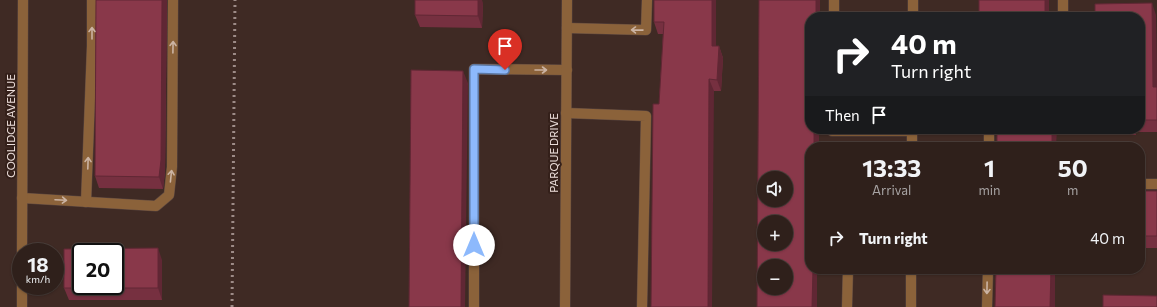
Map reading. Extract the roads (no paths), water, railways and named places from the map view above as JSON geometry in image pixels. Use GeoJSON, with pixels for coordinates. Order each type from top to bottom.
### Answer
{"type":"FeatureCollection","features":[{"type":"Feature","properties":{"kind":"street","name":"COOLIDGE AVENUE"},"geometry":{"type":"LineString","coordinates":[[22,243],[24,0]]}},
{"type":"Feature","properties":{"kind":"street"},"geometry":{"type":"LineString","coordinates":[[86,202],[92,46],[92,0]]}},
{"type":"Feature","properties":{"kind":"street"},"geometry":{"type":"LineString","coordinates":[[22,198],[156,206],[169,195],[172,166],[173,0]]}},
{"type":"Feature","properties":{"kind":"street","name":"PARQUE DRIVE"},"geometry":{"type":"LineString","coordinates":[[565,307],[567,0]]}},
{"type":"Feature","properties":{"kind":"street"},"geometry":{"type":"LineString","coordinates":[[567,28],[646,30],[646,0]]}},
{"type":"Feature","properties":{"kind":"street"},"geometry":{"type":"LineString","coordinates":[[834,0],[834,12]]}},
{"type":"Feature","properties":{"kind":"street"},"geometry":{"type":"LineString","coordinates":[[913,0],[913,12]]}},
{"type":"Feature","properties":{"kind":"street"},"geometry":{"type":"LineString","coordinates":[[1062,0],[1063,12]]}},
{"type":"Feature","properties":{"kind":"street"},"geometry":{"type":"LineString","coordinates":[[474,307],[470,74],[474,69],[567,70]]}},
{"type":"Feature","properties":{"kind":"street"},"geometry":{"type":"LineString","coordinates":[[566,114],[646,116],[642,307]]}},
{"type":"Feature","properties":{"kind":"street"},"geometry":{"type":"LineString","coordinates":[[1145,184],[1157,184]]}},
{"type":"Feature","properties":{"kind":"street"},"geometry":{"type":"LineString","coordinates":[[847,307],[848,274]]}},
{"type":"Feature","properties":{"kind":"street"},"geometry":{"type":"LineString","coordinates":[[911,274],[911,307]]}},
{"type":"Feature","properties":{"kind":"street"},"geometry":{"type":"LineString","coordinates":[[987,307],[988,274]]}},
{"type":"Feature","properties":{"kind":"street"},"geometry":{"type":"LineString","coordinates":[[22,295],[22,307]]}},
{"type":"Feature","properties":{"kind":"railway"},"geometry":{"type":"LineString","coordinates":[[232,307],[235,0]]}}]}
